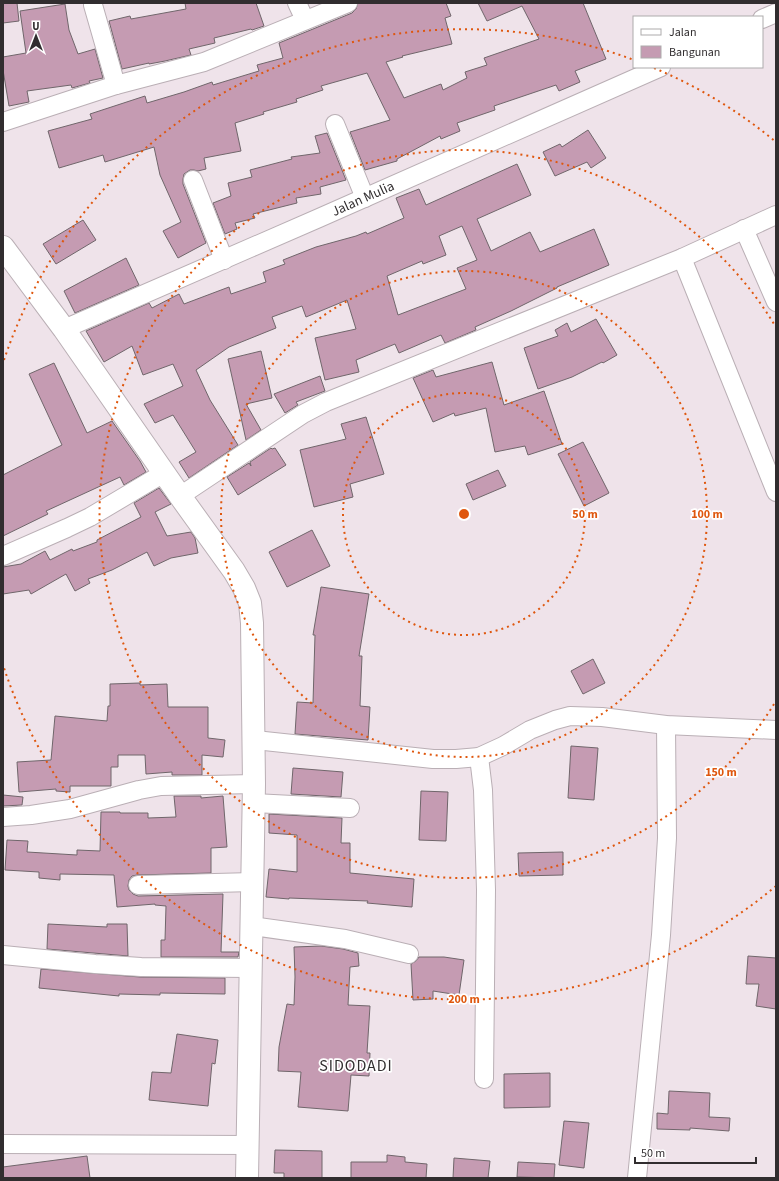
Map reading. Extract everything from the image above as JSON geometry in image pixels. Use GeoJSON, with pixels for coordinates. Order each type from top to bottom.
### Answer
{"type":"FeatureCollection","features":[{"type":"Feature","properties":{"kind":"main road"},"geometry":{"type":"LineString","coordinates":[[3,247],[64,329],[234,571],[244,588],[250,603],[252,623],[254,794],[247,1178]]}},
{"type":"Feature","properties":{"kind":"street"},"geometry":{"type":"LineString","coordinates":[[297,3],[305,20]]}},
{"type":"Feature","properties":{"kind":"street"},"geometry":{"type":"LineString","coordinates":[[3,122],[116,85],[204,62],[348,3]]}},
{"type":"Feature","properties":{"kind":"street"},"geometry":{"type":"LineString","coordinates":[[93,6],[116,85]]}},
{"type":"Feature","properties":{"kind":"street"},"geometry":{"type":"LineString","coordinates":[[763,19],[776,13]]}},
{"type":"Feature","properties":{"kind":"street","name":"Jalan Mulia"},"geometry":{"type":"LineString","coordinates":[[64,329],[659,68]]}},
{"type":"Feature","properties":{"kind":"street"},"geometry":{"type":"LineString","coordinates":[[335,124],[365,198]]}},
{"type":"Feature","properties":{"kind":"street"},"geometry":{"type":"LineString","coordinates":[[193,180],[224,260]]}},
{"type":"Feature","properties":{"kind":"street"},"geometry":{"type":"LineString","coordinates":[[180,496],[303,414],[326,402],[682,258],[776,215]]}},
{"type":"Feature","properties":{"kind":"street"},"geometry":{"type":"LineString","coordinates":[[744,229],[776,302]]}},
{"type":"Feature","properties":{"kind":"street"},"geometry":{"type":"LineString","coordinates":[[682,258],[776,492]]}},
{"type":"Feature","properties":{"kind":"street"},"geometry":{"type":"LineString","coordinates":[[3,556],[90,517],[164,473]]}},
{"type":"Feature","properties":{"kind":"street"},"geometry":{"type":"LineString","coordinates":[[254,740],[434,759],[456,759],[479,757],[530,730],[554,720],[570,716],[602,717],[666,725],[776,730]]}},
{"type":"Feature","properties":{"kind":"street"},"geometry":{"type":"LineString","coordinates":[[637,1178],[661,927],[667,838],[666,725]]}},
{"type":"Feature","properties":{"kind":"street"},"geometry":{"type":"LineString","coordinates":[[479,757],[483,790],[486,890],[484,1079]]}},
{"type":"Feature","properties":{"kind":"street"},"geometry":{"type":"LineString","coordinates":[[3,817],[31,815],[70,809],[139,790],[161,786],[189,785],[350,808]]}},
{"type":"Feature","properties":{"kind":"street"},"geometry":{"type":"LineString","coordinates":[[138,885],[253,882]]}},
{"type":"Feature","properties":{"kind":"street"},"geometry":{"type":"LineString","coordinates":[[252,926],[345,939],[409,954]]}},
{"type":"Feature","properties":{"kind":"street"},"geometry":{"type":"LineString","coordinates":[[3,955],[141,967],[250,968]]}},
{"type":"Feature","properties":{"kind":"street"},"geometry":{"type":"LineString","coordinates":[[3,1144],[248,1145]]}},
{"type":"Feature","properties":{"kind":"building"},"geometry":{"type":"Polygon","coordinates":[[[3,3],[17,3],[19,21],[3,23],[3,3]]]}},
{"type":"Feature","properties":{"kind":"building"},"geometry":{"type":"Polygon","coordinates":[[[185,3],[256,3],[264,26],[214,38],[215,43],[189,49],[191,55],[122,69],[109,21],[130,16],[131,19],[186,9],[185,3]]]}},
{"type":"Feature","properties":{"kind":"building"},"geometry":{"type":"Polygon","coordinates":[[[358,3],[446,3],[451,16],[445,18],[452,44],[402,56],[403,57],[386,62],[404,98],[441,84],[443,90],[467,78],[465,72],[487,65],[484,58],[539,39],[522,6],[487,21],[478,3],[583,3],[606,59],[575,71],[580,82],[559,91],[556,85],[494,106],[495,110],[457,123],[460,131],[441,139],[440,136],[397,159],[397,161],[365,170],[350,132],[390,120],[367,73],[321,86],[323,90],[296,99],[297,102],[263,112],[264,114],[235,123],[241,151],[204,158],[206,169],[198,171],[190,170],[184,174],[183,184],[206,243],[178,258],[163,231],[181,222],[160,175],[154,147],[105,162],[103,155],[59,168],[48,131],[92,119],[90,114],[145,96],[147,103],[212,82],[213,85],[259,71],[257,65],[283,58],[279,43],[352,13],[356,9],[358,3]]]}},
{"type":"Feature","properties":{"kind":"building"},"geometry":{"type":"Polygon","coordinates":[[[65,4],[69,30],[78,54],[95,49],[103,78],[89,81],[90,83],[72,88],[71,85],[27,91],[29,102],[9,106],[3,70],[3,57],[26,53],[20,11],[65,4]]]}},
{"type":"Feature","properties":{"kind":"building"},"geometry":{"type":"Polygon","coordinates":[[[588,130],[606,158],[591,168],[587,162],[555,176],[543,152],[560,144],[562,147],[588,130]]]}},
{"type":"Feature","properties":{"kind":"building"},"geometry":{"type":"Polygon","coordinates":[[[327,133],[346,180],[320,187],[321,194],[296,198],[297,203],[253,214],[255,218],[235,223],[237,229],[225,234],[213,203],[231,196],[228,183],[252,177],[250,170],[292,159],[291,157],[320,153],[315,136],[327,133]]]}},
{"type":"Feature","properties":{"kind":"building"},"geometry":{"type":"Polygon","coordinates":[[[517,164],[531,195],[477,219],[491,251],[530,232],[540,252],[594,229],[609,265],[557,287],[511,311],[475,327],[476,330],[445,343],[441,335],[399,353],[395,344],[356,360],[359,372],[325,380],[315,338],[356,329],[347,300],[306,317],[302,306],[272,317],[276,328],[229,347],[196,370],[210,400],[238,445],[189,478],[179,462],[196,452],[173,415],[155,423],[144,404],[183,386],[173,364],[143,375],[132,346],[104,362],[86,331],[149,303],[152,308],[179,294],[184,304],[229,287],[231,294],[266,282],[263,272],[285,264],[283,260],[316,247],[366,232],[367,234],[404,218],[396,198],[419,189],[426,205],[517,164]],[[462,226],[439,236],[446,255],[423,264],[422,261],[387,276],[398,315],[466,289],[457,268],[477,260],[462,226]]]}},
{"type":"Feature","properties":{"kind":"building"},"geometry":{"type":"Polygon","coordinates":[[[83,220],[96,240],[56,264],[43,244],[83,220]]]}},
{"type":"Feature","properties":{"kind":"building"},"geometry":{"type":"Polygon","coordinates":[[[126,258],[139,285],[75,313],[64,291],[126,258]]]}},
{"type":"Feature","properties":{"kind":"building"},"geometry":{"type":"Polygon","coordinates":[[[596,319],[617,355],[572,377],[538,389],[524,348],[558,336],[555,330],[567,323],[571,332],[596,319]]]}},
{"type":"Feature","properties":{"kind":"building"},"geometry":{"type":"Polygon","coordinates":[[[261,351],[272,398],[246,404],[261,430],[246,440],[228,359],[261,351]]]}},
{"type":"Feature","properties":{"kind":"building"},"geometry":{"type":"Polygon","coordinates":[[[492,362],[504,405],[544,391],[562,444],[528,455],[525,446],[495,452],[486,408],[455,416],[454,413],[433,422],[413,378],[433,370],[436,377],[492,362]]]}},
{"type":"Feature","properties":{"kind":"building"},"geometry":{"type":"Polygon","coordinates":[[[54,363],[87,433],[112,421],[146,472],[124,485],[120,477],[46,511],[48,514],[3,536],[3,475],[62,445],[29,374],[54,363]]]}},
{"type":"Feature","properties":{"kind":"building"},"geometry":{"type":"Polygon","coordinates":[[[320,376],[325,391],[296,402],[298,405],[285,413],[274,394],[320,376]]]}},
{"type":"Feature","properties":{"kind":"building"},"geometry":{"type":"Polygon","coordinates":[[[366,417],[384,474],[350,484],[353,497],[314,507],[300,450],[346,439],[341,424],[366,417]]]}},
{"type":"Feature","properties":{"kind":"building"},"geometry":{"type":"Polygon","coordinates":[[[583,442],[609,493],[584,506],[558,454],[583,442]]]}},
{"type":"Feature","properties":{"kind":"building"},"geometry":{"type":"Polygon","coordinates":[[[271,448],[275,448],[286,465],[238,495],[227,477],[249,463],[251,466],[250,462],[271,448]]]}},
{"type":"Feature","properties":{"kind":"building"},"geometry":{"type":"Polygon","coordinates":[[[498,470],[506,486],[473,500],[466,484],[498,470]]]}},
{"type":"Feature","properties":{"kind":"building"},"geometry":{"type":"Polygon","coordinates":[[[159,488],[171,504],[155,512],[167,536],[191,532],[195,538],[198,553],[171,558],[154,566],[147,552],[112,570],[88,579],[90,583],[75,591],[66,574],[31,594],[29,590],[3,594],[3,567],[21,564],[45,551],[50,560],[72,549],[73,551],[97,542],[97,540],[141,517],[134,503],[159,488]]]}},
{"type":"Feature","properties":{"kind":"building"},"geometry":{"type":"Polygon","coordinates":[[[312,530],[330,566],[287,587],[269,552],[312,530]]]}},
{"type":"Feature","properties":{"kind":"building"},"geometry":{"type":"Polygon","coordinates":[[[321,587],[369,594],[359,656],[362,656],[360,706],[370,707],[368,740],[295,734],[297,702],[313,703],[315,635],[313,635],[321,587]]]}},
{"type":"Feature","properties":{"kind":"building"},"geometry":{"type":"Polygon","coordinates":[[[593,659],[605,683],[583,694],[571,671],[593,659]]]}},
{"type":"Feature","properties":{"kind":"building"},"geometry":{"type":"Polygon","coordinates":[[[140,683],[140,685],[167,684],[168,707],[208,707],[208,738],[225,740],[223,757],[202,755],[202,775],[172,775],[172,772],[146,774],[145,755],[118,755],[118,767],[111,767],[111,786],[70,786],[70,792],[56,791],[56,789],[19,792],[17,762],[51,760],[55,716],[107,721],[108,706],[110,706],[110,684],[140,683]]]}},
{"type":"Feature","properties":{"kind":"building"},"geometry":{"type":"Polygon","coordinates":[[[571,746],[598,748],[594,800],[568,798],[571,746]]]}},
{"type":"Feature","properties":{"kind":"building"},"geometry":{"type":"Polygon","coordinates":[[[293,768],[343,772],[341,797],[291,794],[293,768]]]}},
{"type":"Feature","properties":{"kind":"building"},"geometry":{"type":"Polygon","coordinates":[[[421,791],[448,792],[446,841],[419,840],[421,791]]]}},
{"type":"Feature","properties":{"kind":"building"},"geometry":{"type":"Polygon","coordinates":[[[3,795],[23,797],[22,805],[3,806],[3,795]]]}},
{"type":"Feature","properties":{"kind":"building"},"geometry":{"type":"Polygon","coordinates":[[[174,796],[201,796],[201,798],[223,796],[227,847],[211,848],[211,873],[132,876],[129,880],[129,890],[138,896],[223,894],[221,952],[239,952],[238,957],[161,957],[161,940],[165,940],[166,906],[155,904],[117,907],[114,875],[60,874],[60,880],[39,878],[39,872],[5,870],[7,840],[28,841],[27,852],[77,855],[77,850],[100,851],[101,812],[148,813],[148,818],[176,817],[174,796]]]}},
{"type":"Feature","properties":{"kind":"building"},"geometry":{"type":"Polygon","coordinates":[[[269,814],[342,818],[341,843],[350,843],[350,873],[414,879],[412,907],[367,903],[368,901],[266,897],[269,869],[297,872],[297,835],[269,833],[269,814]]]}},
{"type":"Feature","properties":{"kind":"building"},"geometry":{"type":"Polygon","coordinates":[[[563,852],[563,875],[519,876],[518,853],[563,852]]]}},
{"type":"Feature","properties":{"kind":"building"},"geometry":{"type":"Polygon","coordinates":[[[48,924],[107,927],[107,924],[127,924],[128,956],[47,949],[48,924]]]}},
{"type":"Feature","properties":{"kind":"building"},"geometry":{"type":"Polygon","coordinates":[[[321,946],[358,953],[359,966],[350,967],[348,1005],[370,1006],[367,1053],[370,1053],[369,1076],[351,1075],[348,1111],[298,1107],[301,1072],[278,1071],[279,1047],[287,1004],[294,1005],[294,947],[321,946]]]}},
{"type":"Feature","properties":{"kind":"building"},"geometry":{"type":"Polygon","coordinates":[[[748,956],[776,958],[776,1009],[756,1006],[759,984],[746,984],[748,956]]]}},
{"type":"Feature","properties":{"kind":"building"},"geometry":{"type":"Polygon","coordinates":[[[419,957],[444,957],[464,960],[459,995],[433,991],[433,999],[413,1000],[411,964],[419,957]]]}},
{"type":"Feature","properties":{"kind":"building"},"geometry":{"type":"Polygon","coordinates":[[[41,969],[140,977],[225,978],[225,994],[160,993],[160,995],[119,994],[119,996],[39,988],[41,969]]]}},
{"type":"Feature","properties":{"kind":"building"},"geometry":{"type":"Polygon","coordinates":[[[177,1034],[218,1040],[215,1064],[212,1063],[208,1106],[149,1100],[152,1072],[171,1073],[177,1034]]]}},
{"type":"Feature","properties":{"kind":"building"},"geometry":{"type":"Polygon","coordinates":[[[550,1073],[550,1107],[504,1108],[504,1074],[550,1073]]]}},
{"type":"Feature","properties":{"kind":"building"},"geometry":{"type":"Polygon","coordinates":[[[669,1091],[710,1093],[709,1117],[730,1118],[729,1131],[690,1128],[690,1130],[657,1129],[657,1113],[668,1114],[669,1091]]]}},
{"type":"Feature","properties":{"kind":"building"},"geometry":{"type":"Polygon","coordinates":[[[564,1121],[589,1123],[584,1168],[559,1165],[564,1121]]]}},
{"type":"Feature","properties":{"kind":"building"},"geometry":{"type":"Polygon","coordinates":[[[275,1150],[322,1151],[322,1178],[284,1178],[284,1173],[274,1173],[275,1150]]]}},
{"type":"Feature","properties":{"kind":"building"},"geometry":{"type":"Polygon","coordinates":[[[387,1155],[405,1157],[405,1162],[427,1164],[426,1178],[351,1178],[351,1162],[387,1162],[387,1155]]]}},
{"type":"Feature","properties":{"kind":"building"},"geometry":{"type":"Polygon","coordinates":[[[87,1156],[90,1178],[3,1178],[3,1167],[87,1156]]]}},
{"type":"Feature","properties":{"kind":"building"},"geometry":{"type":"Polygon","coordinates":[[[454,1158],[490,1161],[488,1178],[453,1178],[454,1158]]]}},
{"type":"Feature","properties":{"kind":"building"},"geometry":{"type":"Polygon","coordinates":[[[518,1162],[555,1164],[554,1178],[517,1177],[518,1162]]]}},
{"type":"Feature","properties":{"kind":"district","name":"SIDODADI"},"geometry":{"type":"Point","coordinates":[356,1066]}}]}
